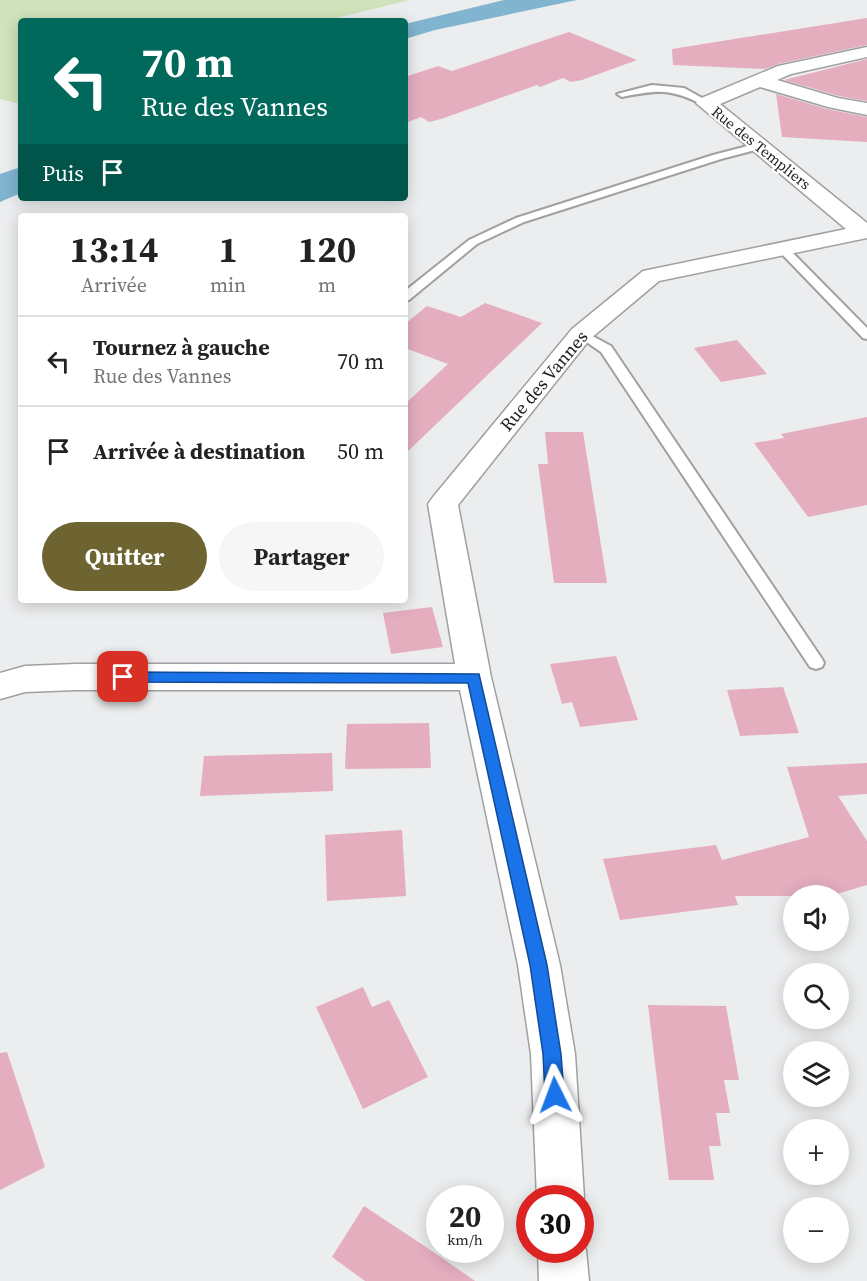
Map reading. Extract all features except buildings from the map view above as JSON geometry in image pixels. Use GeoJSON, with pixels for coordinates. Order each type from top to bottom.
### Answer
{"type":"FeatureCollection","features":[{"type":"Feature","properties":{"kind":"street","name":"Rue des Templiers"},"geometry":{"type":"LineString","coordinates":[[866,232],[706,103],[785,70],[867,52]]}},
{"type":"Feature","properties":{"kind":"street"},"geometry":{"type":"LineString","coordinates":[[759,81],[835,103],[867,109]]}},
{"type":"Feature","properties":{"kind":"street","name":"Rue des Vannes"},"geometry":{"type":"LineString","coordinates":[[559,1185],[552,1054],[538,965],[474,678],[443,504],[581,334],[651,276],[866,232]]}},
{"type":"Feature","properties":{"kind":"street"},"geometry":{"type":"LineString","coordinates":[[0,686],[25,679],[76,677],[474,678]]}},
{"type":"Feature","properties":{"kind":"street"},"geometry":{"type":"LineString","coordinates":[[563,1263],[564,1281]]}},
{"type":"Feature","properties":{"kind":"lane"},"geometry":{"type":"LineString","coordinates":[[622,94],[652,88],[681,90],[706,103]]}},
{"type":"Feature","properties":{"kind":"lane"},"geometry":{"type":"LineString","coordinates":[[408,295],[473,242],[520,220],[759,146]]}},
{"type":"Feature","properties":{"kind":"lane"},"geometry":{"type":"LineString","coordinates":[[783,249],[867,335]]}},
{"type":"Feature","properties":{"kind":"lane"},"geometry":{"type":"LineString","coordinates":[[581,334],[606,349],[816,663]]}},
{"type":"Feature","properties":{"kind":"green space"},"geometry":{"type":"Polygon","coordinates":[[[0,0],[410,0],[336,18],[18,18],[18,103],[0,99],[0,0]]]}},
{"type":"Feature","properties":{"kind":"water"},"geometry":{"type":"Polygon","coordinates":[[[504,0],[577,0],[435,30],[408,38],[408,23],[504,0]]]}},
{"type":"Feature","properties":{"kind":"water"},"geometry":{"type":"Polygon","coordinates":[[[18,168],[18,194],[0,202],[0,174],[18,168]]]}},
{"type":"Feature","properties":{"kind":"route"},"geometry":{"type":"LineString","coordinates":[[123,677],[474,678],[538,965],[552,1054],[555,1095]]}}]}
